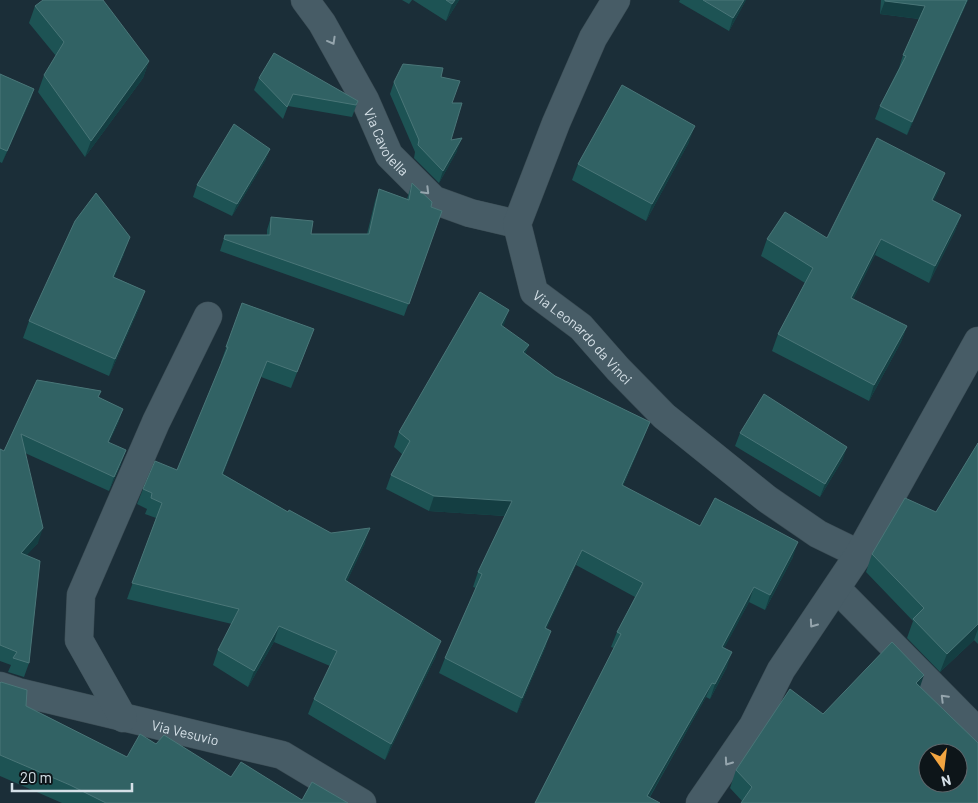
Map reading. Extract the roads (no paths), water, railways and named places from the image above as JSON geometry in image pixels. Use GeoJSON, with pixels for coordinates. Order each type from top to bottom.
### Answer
{"type":"FeatureCollection","features":[{"type":"Feature","properties":{"kind":"street","name":"Via Cavolella"},"geometry":{"type":"LineString","coordinates":[[305,0],[322,23],[365,100],[390,155],[434,200],[470,213],[517,224]]}},
{"type":"Feature","properties":{"kind":"street"},"geometry":{"type":"LineString","coordinates":[[517,224],[556,123],[592,38],[616,0]]}},
{"type":"Feature","properties":{"kind":"street","name":"Via Leonardo da Vinci"},"geometry":{"type":"LineString","coordinates":[[517,224],[534,292],[581,327],[618,369],[664,416],[766,499],[818,534],[859,554]]}},
{"type":"Feature","properties":{"kind":"street"},"geometry":{"type":"LineString","coordinates":[[123,718],[79,640],[81,595],[156,422],[208,316]]}},
{"type":"Feature","properties":{"kind":"street"},"geometry":{"type":"LineString","coordinates":[[700,803],[753,726],[782,670],[837,590],[859,554],[978,341]]}},
{"type":"Feature","properties":{"kind":"street"},"geometry":{"type":"LineString","coordinates":[[837,590],[978,732]]}},
{"type":"Feature","properties":{"kind":"street","name":"Via Vesuvio"},"geometry":{"type":"LineString","coordinates":[[0,686],[123,718],[282,755],[362,803]]}}]}
